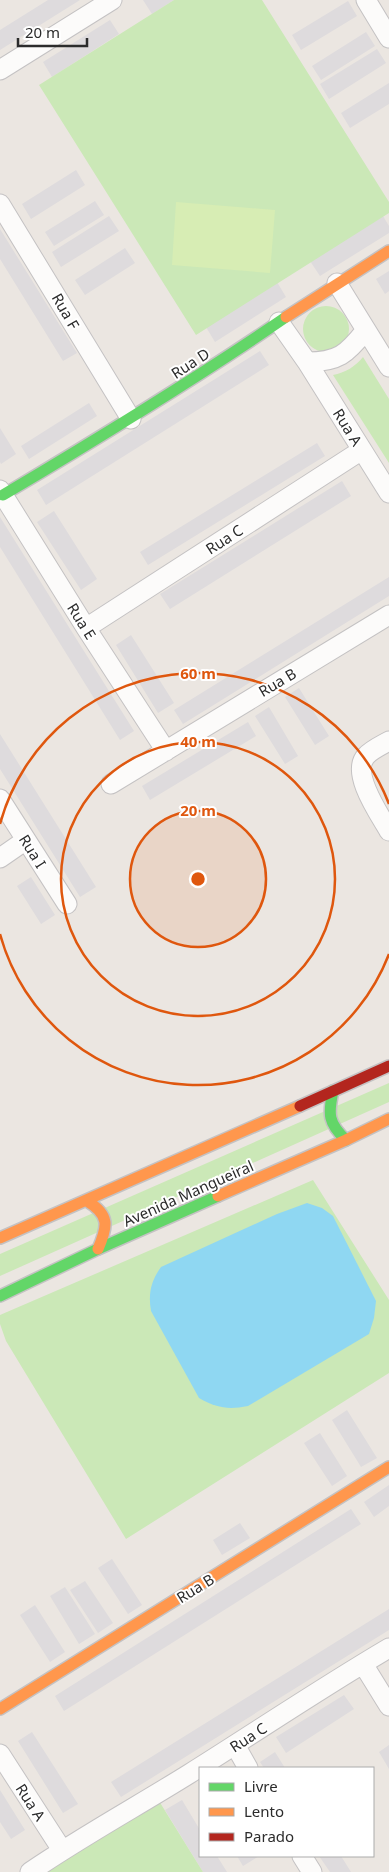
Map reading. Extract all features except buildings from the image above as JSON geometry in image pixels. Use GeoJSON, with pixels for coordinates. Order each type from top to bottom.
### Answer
{"type":"FeatureCollection","features":[{"type":"Feature","properties":{"kind":"street"},"geometry":{"type":"LineString","coordinates":[[0,70],[112,0]]}},
{"type":"Feature","properties":{"kind":"street"},"geometry":{"type":"LineString","coordinates":[[366,0],[389,38]]}},
{"type":"Feature","properties":{"kind":"street","name":"Rua F"},"geometry":{"type":"LineString","coordinates":[[0,204],[131,419]]}},
{"type":"Feature","properties":{"kind":"street","name":"Rua D"},"geometry":{"type":"LineString","coordinates":[[2,493],[131,419],[337,283],[389,251]]}},
{"type":"Feature","properties":{"kind":"street"},"geometry":{"type":"LineString","coordinates":[[337,283],[389,367]]}},
{"type":"Feature","properties":{"kind":"street","name":"Rua A"},"geometry":{"type":"LineString","coordinates":[[278,322],[308,362],[389,493]]}},
{"type":"Feature","properties":{"kind":"street"},"geometry":{"type":"LineString","coordinates":[[308,362],[323,362],[344,354],[365,331]]}},
{"type":"Feature","properties":{"kind":"street","name":"Rua C"},"geometry":{"type":"LineString","coordinates":[[86,628],[362,450]]}},
{"type":"Feature","properties":{"kind":"street","name":"Rua E"},"geometry":{"type":"LineString","coordinates":[[2,493],[86,628],[166,751]]}},
{"type":"Feature","properties":{"kind":"street","name":"Rua B"},"geometry":{"type":"LineString","coordinates":[[111,784],[389,615]]}},
{"type":"Feature","properties":{"kind":"street"},"geometry":{"type":"LineString","coordinates":[[389,741],[366,755],[362,762],[363,781],[367,792],[389,831]]}},
{"type":"Feature","properties":{"kind":"street","name":"Rua I"},"geometry":{"type":"LineString","coordinates":[[0,798],[67,904]]}},
{"type":"Feature","properties":{"kind":"street"},"geometry":{"type":"LineString","coordinates":[[0,858],[26,840]]}},
{"type":"Feature","properties":{"kind":"street"},"geometry":{"type":"LineString","coordinates":[[0,1238],[389,1066]]}},
{"type":"Feature","properties":{"kind":"street"},"geometry":{"type":"LineString","coordinates":[[332,1091],[328,1109],[330,1119],[334,1130],[346,1140]]}},
{"type":"Feature","properties":{"kind":"street","name":"Avenida Mangueiral"},"geometry":{"type":"LineString","coordinates":[[0,1296],[98,1249],[389,1120]]}},
{"type":"Feature","properties":{"kind":"street"},"geometry":{"type":"LineString","coordinates":[[87,1201],[95,1205],[103,1213],[106,1224],[105,1233],[98,1249]]}},
{"type":"Feature","properties":{"kind":"street","name":"Rua B"},"geometry":{"type":"LineString","coordinates":[[0,1709],[389,1467]]}},
{"type":"Feature","properties":{"kind":"street","name":"Rua C"},"geometry":{"type":"LineString","coordinates":[[30,1872],[62,1850],[389,1648]]}},
{"type":"Feature","properties":{"kind":"street"},"geometry":{"type":"LineString","coordinates":[[363,1664],[389,1706]]}},
{"type":"Feature","properties":{"kind":"street"},"geometry":{"type":"LineString","coordinates":[[234,1745],[247,1767]]}},
{"type":"Feature","properties":{"kind":"street","name":"Rua A"},"geometry":{"type":"LineString","coordinates":[[0,1754],[62,1850]]}},
{"type":"Feature","properties":{"kind":"street"},"geometry":{"type":"LineString","coordinates":[[303,1857],[312,1872]]}},
{"type":"Feature","properties":{"kind":"shaded area"},"geometry":{"type":"Polygon","coordinates":[[[48,0],[80,0],[0,50],[0,30],[48,0]]]}},
{"type":"Feature","properties":{"kind":"shaded area"},"geometry":{"type":"Polygon","coordinates":[[[143,0],[174,0],[152,14],[143,0]]]}},
{"type":"Feature","properties":{"kind":"shaded area"},"geometry":{"type":"Polygon","coordinates":[[[348,1],[357,16],[301,50],[292,35],[348,1]]]}},
{"type":"Feature","properties":{"kind":"shaded area"},"geometry":{"type":"Polygon","coordinates":[[[110,20],[119,34],[52,77],[43,62],[110,20]]]}},
{"type":"Feature","properties":{"kind":"shaded area"},"geometry":{"type":"Polygon","coordinates":[[[366,32],[375,46],[321,80],[312,66],[366,32]]]}},
{"type":"Feature","properties":{"kind":"shaded area"},"geometry":{"type":"Polygon","coordinates":[[[377,49],[386,63],[329,99],[320,84],[377,49]]]}},
{"type":"Feature","properties":{"kind":"shaded area"},"geometry":{"type":"Polygon","coordinates":[[[389,83],[389,104],[350,128],[341,113],[389,83]]]}},
{"type":"Feature","properties":{"kind":"shaded area"},"geometry":{"type":"Polygon","coordinates":[[[76,170],[85,185],[31,219],[22,204],[76,170]]]}},
{"type":"Feature","properties":{"kind":"shaded area"},"geometry":{"type":"Polygon","coordinates":[[[95,201],[104,215],[54,246],[45,232],[95,201]]]}},
{"type":"Feature","properties":{"kind":"shaded area"},"geometry":{"type":"Polygon","coordinates":[[[109,216],[119,231],[61,267],[52,252],[109,216]]]}},
{"type":"Feature","properties":{"kind":"shaded area"},"geometry":{"type":"Polygon","coordinates":[[[383,216],[389,226],[389,233],[320,276],[310,261],[383,216]]]}},
{"type":"Feature","properties":{"kind":"shaded area"},"geometry":{"type":"Polygon","coordinates":[[[0,229],[77,353],[63,361],[0,259],[0,229]]]}},
{"type":"Feature","properties":{"kind":"shaded area"},"geometry":{"type":"Polygon","coordinates":[[[125,248],[135,263],[85,295],[75,280],[125,248]]]}},
{"type":"Feature","properties":{"kind":"shaded area"},"geometry":{"type":"Polygon","coordinates":[[[389,271],[389,291],[385,294],[376,279],[389,271]]]}},
{"type":"Feature","properties":{"kind":"shaded area"},"geometry":{"type":"Polygon","coordinates":[[[277,282],[286,297],[215,342],[206,327],[277,282]]]}},
{"type":"Feature","properties":{"kind":"shaded area"},"geometry":{"type":"Polygon","coordinates":[[[260,351],[269,365],[46,505],[37,490],[260,351]]]}},
{"type":"Feature","properties":{"kind":"shaded area"},"geometry":{"type":"Polygon","coordinates":[[[89,403],[97,416],[29,459],[21,446],[89,403]]]}},
{"type":"Feature","properties":{"kind":"shaded area"},"geometry":{"type":"Polygon","coordinates":[[[0,428],[16,454],[1,464],[0,462],[0,428]]]}},
{"type":"Feature","properties":{"kind":"shaded area"},"geometry":{"type":"Polygon","coordinates":[[[317,443],[325,456],[148,565],[140,552],[317,443]]]}},
{"type":"Feature","properties":{"kind":"shaded area"},"geometry":{"type":"Polygon","coordinates":[[[342,481],[351,496],[170,609],[160,594],[342,481]]]}},
{"type":"Feature","properties":{"kind":"shaded area"},"geometry":{"type":"Polygon","coordinates":[[[54,511],[97,579],[81,590],[37,522],[54,511]]]}},
{"type":"Feature","properties":{"kind":"shaded area"},"geometry":{"type":"Polygon","coordinates":[[[0,517],[134,731],[120,740],[0,547],[0,517]]]}},
{"type":"Feature","properties":{"kind":"shaded area"},"geometry":{"type":"Polygon","coordinates":[[[389,577],[389,596],[183,724],[174,710],[389,577]]]}},
{"type":"Feature","properties":{"kind":"shaded area"},"geometry":{"type":"Polygon","coordinates":[[[131,635],[174,703],[158,713],[116,645],[131,635]]]}},
{"type":"Feature","properties":{"kind":"shaded area"},"geometry":{"type":"Polygon","coordinates":[[[299,688],[329,736],[315,745],[285,697],[299,688]]]}},
{"type":"Feature","properties":{"kind":"shaded area"},"geometry":{"type":"Polygon","coordinates":[[[269,707],[298,756],[285,764],[255,716],[269,707]]]}},
{"type":"Feature","properties":{"kind":"shaded area"},"geometry":{"type":"Polygon","coordinates":[[[248,722],[256,736],[150,800],[142,786],[248,722]]]}},
{"type":"Feature","properties":{"kind":"shaded area"},"geometry":{"type":"Polygon","coordinates":[[[0,734],[96,887],[80,897],[0,769],[0,734]]]}},
{"type":"Feature","properties":{"kind":"shaded area"},"geometry":{"type":"Polygon","coordinates":[[[31,877],[55,915],[41,924],[17,886],[31,877]]]}},
{"type":"Feature","properties":{"kind":"shaded area"},"geometry":{"type":"Polygon","coordinates":[[[347,1410],[377,1458],[361,1467],[332,1420],[347,1410]]]}},
{"type":"Feature","properties":{"kind":"shaded area"},"geometry":{"type":"Polygon","coordinates":[[[320,1433],[347,1476],[332,1486],[304,1443],[320,1433]]]}},
{"type":"Feature","properties":{"kind":"shaded area"},"geometry":{"type":"Polygon","coordinates":[[[389,1485],[389,1506],[374,1517],[364,1502],[389,1485]]]}},
{"type":"Feature","properties":{"kind":"shaded area"},"geometry":{"type":"Polygon","coordinates":[[[351,1509],[361,1524],[64,1711],[55,1696],[351,1509]]]}},
{"type":"Feature","properties":{"kind":"shaded area"},"geometry":{"type":"Polygon","coordinates":[[[240,1523],[250,1538],[222,1555],[213,1540],[240,1523]]]}},
{"type":"Feature","properties":{"kind":"shaded area"},"geometry":{"type":"Polygon","coordinates":[[[112,1559],[142,1605],[128,1614],[98,1568],[112,1559]]]}},
{"type":"Feature","properties":{"kind":"shaded area"},"geometry":{"type":"Polygon","coordinates":[[[85,1581],[113,1623],[98,1633],[70,1590],[85,1581]]]}},
{"type":"Feature","properties":{"kind":"shaded area"},"geometry":{"type":"Polygon","coordinates":[[[65,1587],[95,1634],[79,1644],[50,1596],[65,1587]]]}},
{"type":"Feature","properties":{"kind":"shaded area"},"geometry":{"type":"Polygon","coordinates":[[[35,1605],[65,1652],[50,1662],[20,1615],[35,1605]]]}},
{"type":"Feature","properties":{"kind":"shaded area"},"geometry":{"type":"Polygon","coordinates":[[[389,1609],[389,1630],[121,1797],[111,1782],[389,1609]]]}},
{"type":"Feature","properties":{"kind":"shaded area"},"geometry":{"type":"Polygon","coordinates":[[[344,1695],[354,1709],[286,1753],[276,1737],[344,1695]]]}},
{"type":"Feature","properties":{"kind":"shaded area"},"geometry":{"type":"Polygon","coordinates":[[[32,1732],[78,1804],[63,1813],[18,1741],[32,1732]]]}},
{"type":"Feature","properties":{"kind":"shaded area"},"geometry":{"type":"Polygon","coordinates":[[[389,1745],[389,1769],[379,1752],[389,1745]]]}},
{"type":"Feature","properties":{"kind":"shaded area"},"geometry":{"type":"Polygon","coordinates":[[[275,1752],[284,1767],[263,1767],[260,1762],[275,1752]]]}},
{"type":"Feature","properties":{"kind":"shaded area"},"geometry":{"type":"Polygon","coordinates":[[[0,1790],[25,1830],[11,1839],[0,1822],[0,1790]]]}},
{"type":"Feature","properties":{"kind":"shaded area"},"geometry":{"type":"Polygon","coordinates":[[[182,1800],[199,1828],[199,1857],[218,1857],[227,1872],[203,1872],[165,1810],[182,1800]]]}},
{"type":"Feature","properties":{"kind":"shaded area"},"geometry":{"type":"Polygon","coordinates":[[[238,1857],[257,1857],[243,1866],[238,1857]]]}},
{"type":"Feature","properties":{"kind":"shaded area"},"geometry":{"type":"Polygon","coordinates":[[[320,1857],[342,1857],[351,1872],[330,1872],[320,1857]]]}},
{"type":"Feature","properties":{"kind":"green space"},"geometry":{"type":"Polygon","coordinates":[[[174,0],[262,0],[389,202],[389,213],[196,335],[39,85],[174,0]]]}},
{"type":"Feature","properties":{"kind":"green space"},"geometry":{"type":"Polygon","coordinates":[[[176,202],[275,210],[270,273],[172,265],[176,202]]]}},
{"type":"Feature","properties":{"kind":"green space"},"geometry":{"type":"Polygon","coordinates":[[[326,306],[339,310],[345,316],[349,329],[345,342],[339,348],[326,352],[313,348],[307,342],[303,329],[307,316],[313,310],[326,306]]]}},
{"type":"Feature","properties":{"kind":"green space"},"geometry":{"type":"Polygon","coordinates":[[[363,357],[389,399],[389,463],[333,375],[350,369],[363,357]]]}},
{"type":"Feature","properties":{"kind":"green space"},"geometry":{"type":"Polygon","coordinates":[[[389,1083],[389,1102],[0,1276],[0,1254],[389,1083]]]}},
{"type":"Feature","properties":{"kind":"green space"},"geometry":{"type":"Polygon","coordinates":[[[313,1180],[389,1300],[389,1373],[126,1539],[6,1341],[0,1324],[0,1315],[313,1180]]]}},
{"type":"Feature","properties":{"kind":"green space"},"geometry":{"type":"Polygon","coordinates":[[[159,1801],[203,1872],[46,1872],[159,1801]]]}},
{"type":"Feature","properties":{"kind":"water"},"geometry":{"type":"Polygon","coordinates":[[[307,1203],[322,1208],[333,1216],[376,1301],[374,1318],[369,1334],[248,1406],[223,1407],[199,1398],[151,1311],[150,1293],[158,1272],[161,1267],[277,1214],[307,1203]]]}},
{"type":"Feature","properties":{"kind":"traffic: fast"},"geometry":{"type":"LineString","coordinates":[[3,495],[146,408],[286,317]]}},
{"type":"Feature","properties":{"kind":"traffic: fast"},"geometry":{"type":"LineString","coordinates":[[333,1091],[330,1106],[331,1118],[340,1134],[346,1140]]}},
{"type":"Feature","properties":{"kind":"traffic: fast"},"geometry":{"type":"LineString","coordinates":[[0,1296],[98,1249],[218,1196]]}},
{"type":"Feature","properties":{"kind":"traffic: slow"},"geometry":{"type":"LineString","coordinates":[[286,317],[389,251]]}},
{"type":"Feature","properties":{"kind":"traffic: slow"},"geometry":{"type":"LineString","coordinates":[[0,1238],[300,1106]]}},
{"type":"Feature","properties":{"kind":"traffic: slow"},"geometry":{"type":"LineString","coordinates":[[218,1196],[389,1119]]}},
{"type":"Feature","properties":{"kind":"traffic: slow"},"geometry":{"type":"LineString","coordinates":[[87,1201],[100,1211],[105,1222],[104,1234],[98,1249]]}},
{"type":"Feature","properties":{"kind":"traffic: slow"},"geometry":{"type":"LineString","coordinates":[[0,1709],[389,1467]]}},
{"type":"Feature","properties":{"kind":"traffic: jam"},"geometry":{"type":"LineString","coordinates":[[300,1106],[389,1066]]}}]}
